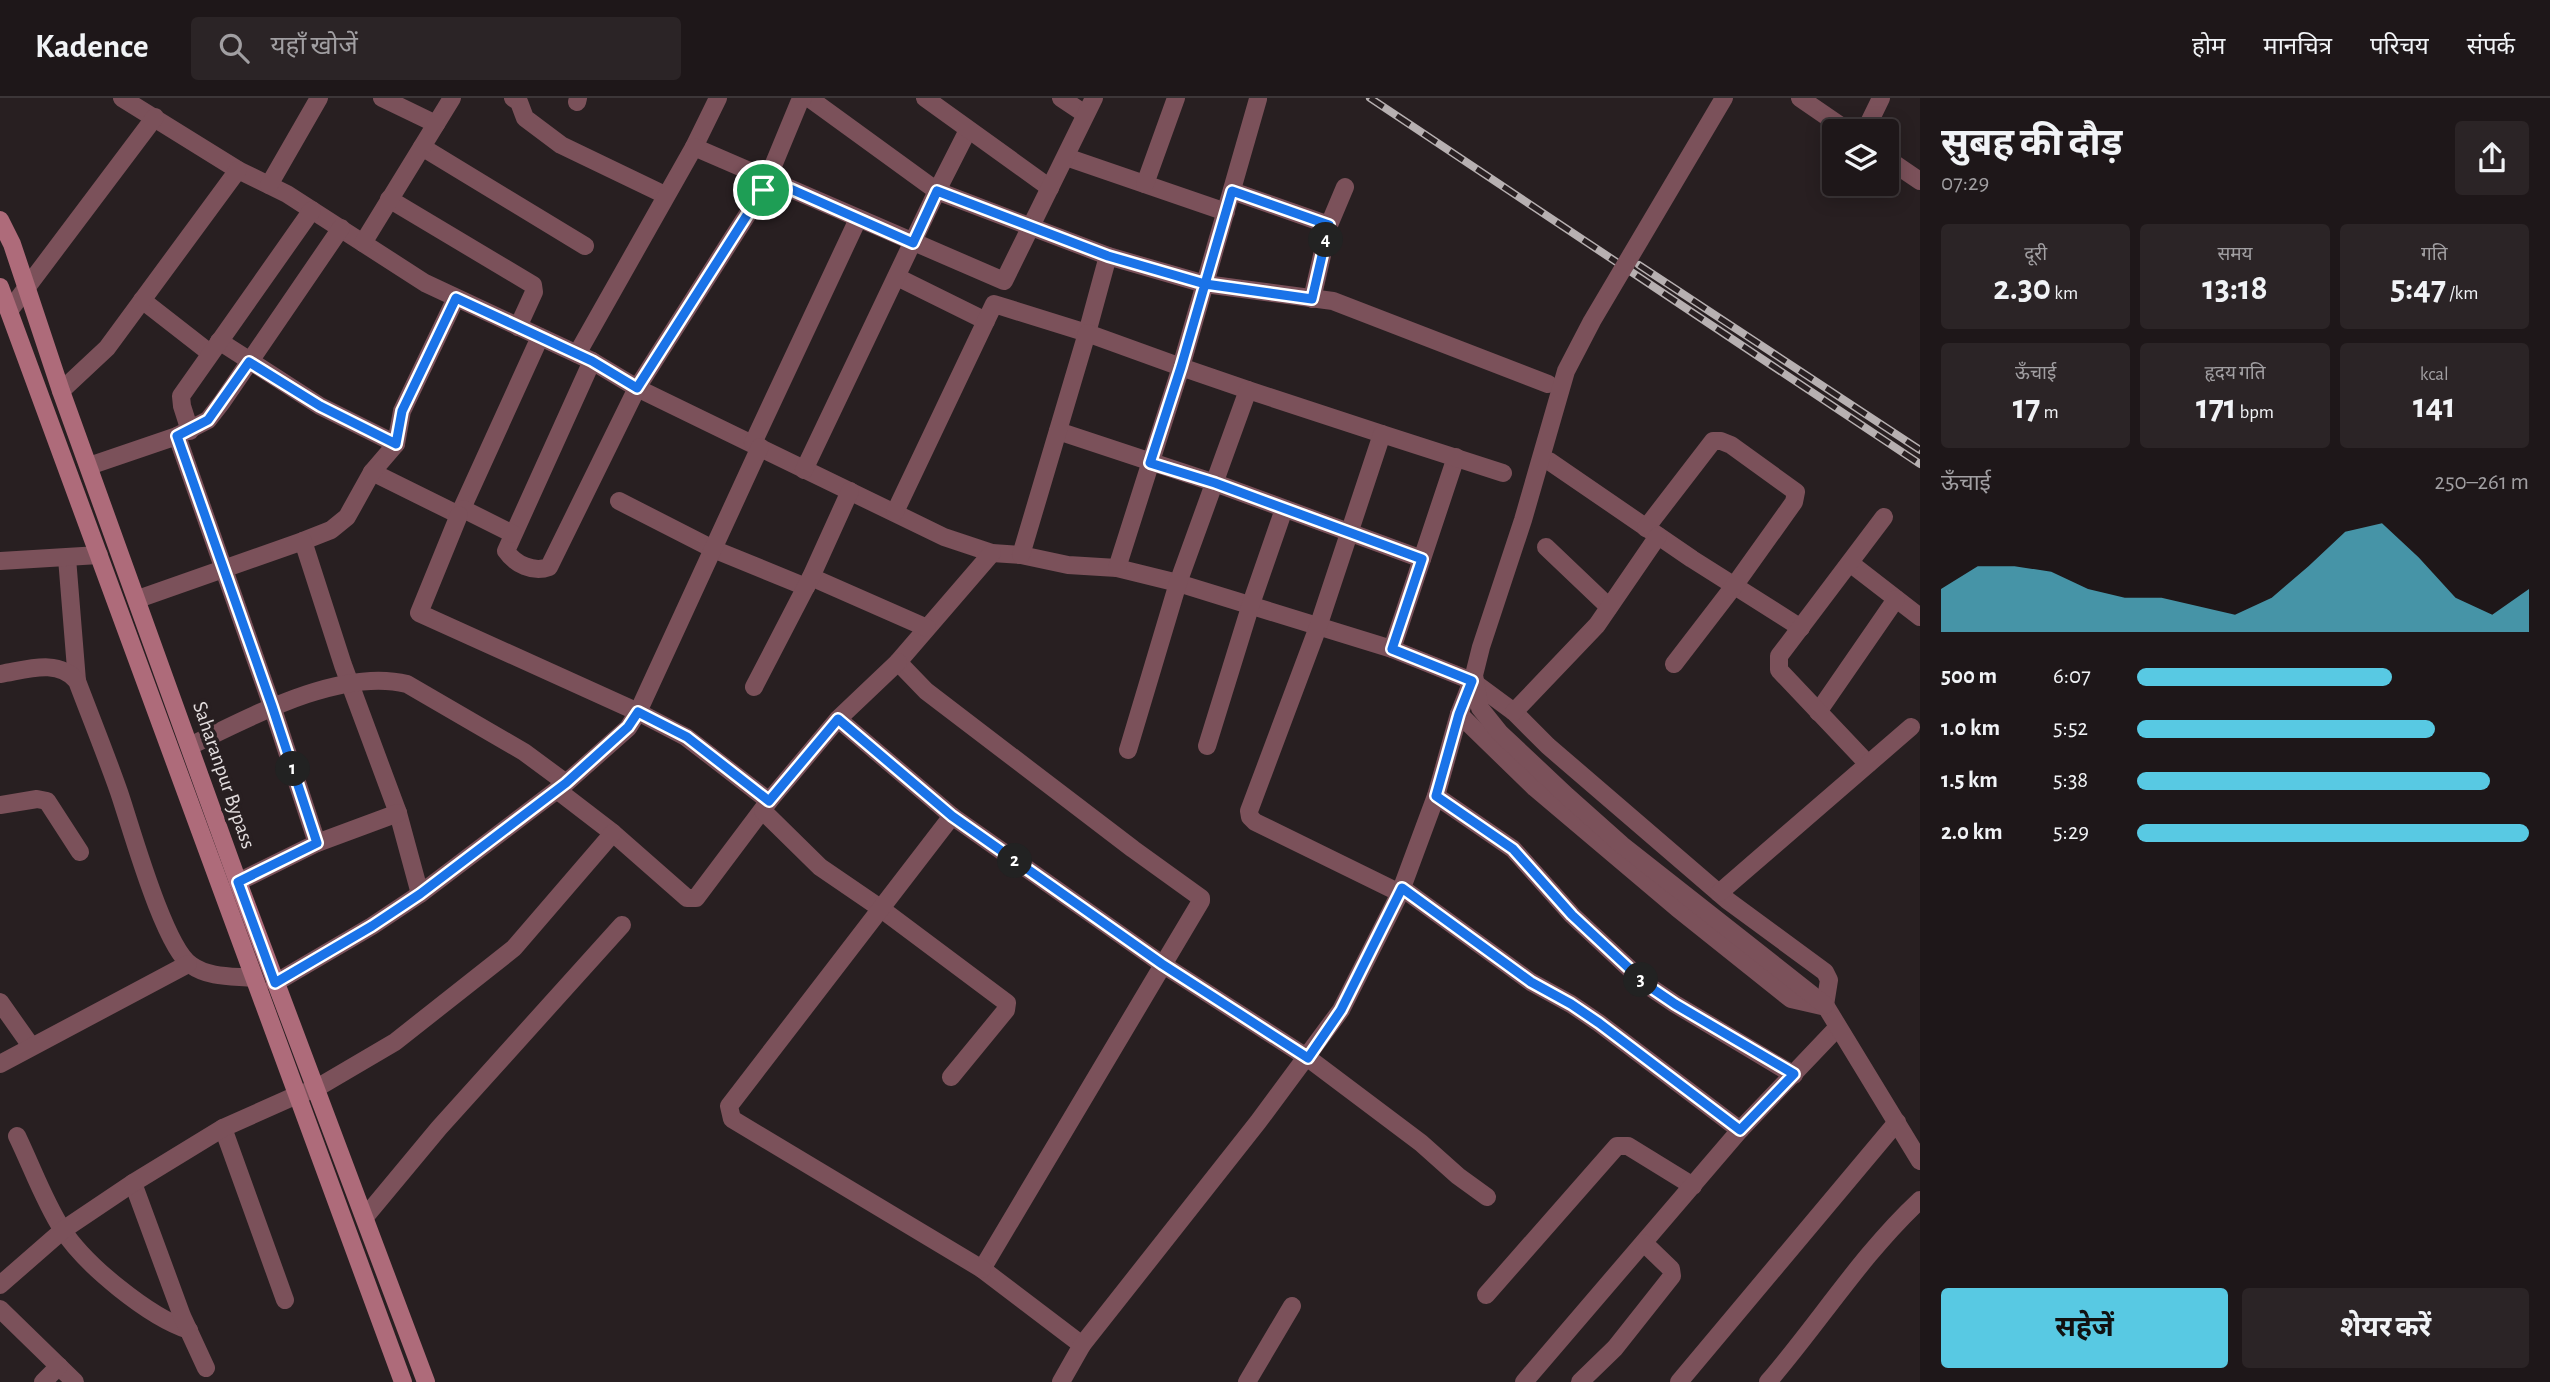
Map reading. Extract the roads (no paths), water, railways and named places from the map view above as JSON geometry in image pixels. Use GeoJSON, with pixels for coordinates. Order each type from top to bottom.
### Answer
{"type":"FeatureCollection","features":[{"type":"Feature","properties":{"kind":"main road","name":"Saharanpur Bypass"},"geometry":{"type":"LineString","coordinates":[[0,220],[12,244],[61,391],[275,983],[426,1382]]}},
{"type":"Feature","properties":{"kind":"main road"},"geometry":{"type":"LineString","coordinates":[[0,287],[403,1382]]}},
{"type":"Feature","properties":{"kind":"street"},"geometry":{"type":"LineString","coordinates":[[122,98],[149,108],[238,170],[312,210],[425,283],[585,358],[637,388],[944,537],[992,553],[1021,555],[1068,565],[1117,568],[1178,583],[1392,649],[1472,681],[1514,712],[1548,746],[1719,893],[1825,972],[1829,980],[1825,1006]]}},
{"type":"Feature","properties":{"kind":"street"},"geometry":{"type":"LineString","coordinates":[[269,185],[319,98]]}},
{"type":"Feature","properties":{"kind":"street"},"geometry":{"type":"LineString","coordinates":[[382,98],[436,124]]}},
{"type":"Feature","properties":{"kind":"street"},"geometry":{"type":"LineString","coordinates":[[363,243],[452,98]]}},
{"type":"Feature","properties":{"kind":"street"},"geometry":{"type":"LineString","coordinates":[[513,98],[519,102],[525,118],[561,145],[665,195]]}},
{"type":"Feature","properties":{"kind":"street"},"geometry":{"type":"LineString","coordinates":[[718,98],[694,147],[665,195],[585,358],[506,551],[531,569],[549,567],[637,388],[768,179],[799,99],[937,191],[1108,256],[1205,284],[1333,301],[1548,384]]}},
{"type":"Feature","properties":{"kind":"street"},"geometry":{"type":"LineString","coordinates":[[925,98],[1050,188]]}},
{"type":"Feature","properties":{"kind":"street"},"geometry":{"type":"LineString","coordinates":[[895,512],[1089,106],[1060,98]]}},
{"type":"Feature","properties":{"kind":"street"},"geometry":{"type":"LineString","coordinates":[[1145,184],[1176,98]]}},
{"type":"Feature","properties":{"kind":"street"},"geometry":{"type":"LineString","coordinates":[[1724,98],[1592,321],[1566,371],[1523,520],[1481,647],[1474,675],[1480,708],[1500,733],[1622,845],[1825,1006],[1920,1161]]}},
{"type":"Feature","properties":{"kind":"street"},"geometry":{"type":"LineString","coordinates":[[1800,98],[1831,119]]}},
{"type":"Feature","properties":{"kind":"street"},"geometry":{"type":"LineString","coordinates":[[1871,119],[1881,98]]}},
{"type":"Feature","properties":{"kind":"street"},"geometry":{"type":"LineString","coordinates":[[1117,568],[1181,367],[1258,99]]}},
{"type":"Feature","properties":{"kind":"street"},"geometry":{"type":"LineString","coordinates":[[9,311],[149,108]]}},
{"type":"Feature","properties":{"kind":"street"},"geometry":{"type":"LineString","coordinates":[[804,470],[968,130]]}},
{"type":"Feature","properties":{"kind":"street"},"geometry":{"type":"LineString","coordinates":[[422,147],[585,246]]}},
{"type":"Feature","properties":{"kind":"street"},"geometry":{"type":"LineString","coordinates":[[694,147],[1004,281]]}},
{"type":"Feature","properties":{"kind":"street"},"geometry":{"type":"LineString","coordinates":[[1066,157],[1226,212]]}},
{"type":"Feature","properties":{"kind":"street"},"geometry":{"type":"LineString","coordinates":[[1899,167],[1920,181]]}},
{"type":"Feature","properties":{"kind":"street"},"geometry":{"type":"LineString","coordinates":[[61,391],[107,348],[238,170]]}},
{"type":"Feature","properties":{"kind":"street"},"geometry":{"type":"LineString","coordinates":[[1312,299],[1329,225],[1345,187]]}},
{"type":"Feature","properties":{"kind":"street"},"geometry":{"type":"LineString","coordinates":[[1232,191],[1329,225]]}},
{"type":"Feature","properties":{"kind":"street"},"geometry":{"type":"LineString","coordinates":[[389,199],[533,285],[534,292],[518,327]]}},
{"type":"Feature","properties":{"kind":"street"},"geometry":{"type":"LineString","coordinates":[[312,210],[181,396],[184,433],[223,569],[317,843]]}},
{"type":"Feature","properties":{"kind":"street"},"geometry":{"type":"LineString","coordinates":[[275,983],[372,926],[420,894],[561,786],[628,727],[638,712],[713,549],[858,219]]}},
{"type":"Feature","properties":{"kind":"street"},"geometry":{"type":"LineString","coordinates":[[89,467],[184,433],[208,420],[341,228]]}},
{"type":"Feature","properties":{"kind":"street"},"geometry":{"type":"LineString","coordinates":[[1021,555],[1108,256]]}},
{"type":"Feature","properties":{"kind":"street"},"geometry":{"type":"LineString","coordinates":[[897,277],[986,321]]}},
{"type":"Feature","properties":{"kind":"street"},"geometry":{"type":"LineString","coordinates":[[138,599],[303,541],[331,530],[347,517],[372,472],[396,444],[402,411],[456,298]]}},
{"type":"Feature","properties":{"kind":"street"},"geometry":{"type":"LineString","coordinates":[[142,300],[214,347],[249,362],[320,406],[396,444]]}},
{"type":"Feature","properties":{"kind":"street"},"geometry":{"type":"LineString","coordinates":[[994,304],[1087,332],[1248,390],[1503,473]]}},
{"type":"Feature","properties":{"kind":"street"},"geometry":{"type":"LineString","coordinates":[[540,337],[461,512],[419,614],[638,712],[687,737],[766,806],[820,867],[880,908],[1007,1003],[1006,1010],[951,1077]]}},
{"type":"Feature","properties":{"kind":"street"},"geometry":{"type":"LineString","coordinates":[[1128,750],[1178,583],[1248,390]]}},
{"type":"Feature","properties":{"kind":"street"},"geometry":{"type":"LineString","coordinates":[[1058,431],[1215,483],[1422,559]]}},
{"type":"Feature","properties":{"kind":"street"},"geometry":{"type":"LineString","coordinates":[[1382,434],[1250,817],[1255,822],[1401,891],[1531,982],[1599,1023],[1740,1130]]}},
{"type":"Feature","properties":{"kind":"street"},"geometry":{"type":"LineString","coordinates":[[1514,712],[1597,625],[1708,445],[1721,441],[1731,445],[1789,486],[1796,492],[1796,496],[1734,586],[1674,664]]}},
{"type":"Feature","properties":{"kind":"street"},"geometry":{"type":"LineString","coordinates":[[1392,649],[1456,457]]}},
{"type":"Feature","properties":{"kind":"street"},"geometry":{"type":"LineString","coordinates":[[1549,461],[1652,532],[1801,628]]}},
{"type":"Feature","properties":{"kind":"street"},"geometry":{"type":"LineString","coordinates":[[372,472],[513,534]]}},
{"type":"Feature","properties":{"kind":"street"},"geometry":{"type":"LineString","coordinates":[[754,687],[809,582],[850,491]]}},
{"type":"Feature","properties":{"kind":"street"},"geometry":{"type":"LineString","coordinates":[[619,501],[713,549],[809,582],[928,628]]}},
{"type":"Feature","properties":{"kind":"street"},"geometry":{"type":"LineString","coordinates":[[1208,746],[1251,604],[1284,509]]}},
{"type":"Feature","properties":{"kind":"street"},"geometry":{"type":"LineString","coordinates":[[1868,764],[1779,670],[1779,656],[1884,517]]}},
{"type":"Feature","properties":{"kind":"street"},"geometry":{"type":"LineString","coordinates":[[303,541],[343,665],[398,813],[420,894]]}},
{"type":"Feature","properties":{"kind":"street"},"geometry":{"type":"LineString","coordinates":[[1546,547],[1609,607]]}},
{"type":"Feature","properties":{"kind":"street"},"geometry":{"type":"LineString","coordinates":[[190,746],[272,706],[351,682],[392,680],[407,684],[524,752],[687,898],[696,898],[766,806],[838,719],[898,662],[992,553]]}},
{"type":"Feature","properties":{"kind":"street"},"geometry":{"type":"LineString","coordinates":[[0,561],[99,555]]}},
{"type":"Feature","properties":{"kind":"street"},"geometry":{"type":"LineString","coordinates":[[67,558],[77,681],[172,940],[188,964],[215,975],[253,978]]}},
{"type":"Feature","properties":{"kind":"street"},"geometry":{"type":"LineString","coordinates":[[1850,563],[1920,617]]}},
{"type":"Feature","properties":{"kind":"street"},"geometry":{"type":"LineString","coordinates":[[1818,712],[1896,599]]}},
{"type":"Feature","properties":{"kind":"street"},"geometry":{"type":"LineString","coordinates":[[898,662],[926,691],[1133,849],[1199,895],[1201,901],[982,1269]]}},
{"type":"Feature","properties":{"kind":"street"},"geometry":{"type":"LineString","coordinates":[[0,674],[60,667],[77,681]]}},
{"type":"Feature","properties":{"kind":"street"},"geometry":{"type":"LineString","coordinates":[[1061,1382],[1082,1345],[1308,1058],[1341,1010],[1401,891],[1436,796],[1459,714],[1472,681]]}},
{"type":"Feature","properties":{"kind":"street"},"geometry":{"type":"LineString","coordinates":[[1459,714],[1535,788],[1677,908],[1791,999],[1825,1006]]}},
{"type":"Feature","properties":{"kind":"street"},"geometry":{"type":"LineString","coordinates":[[838,719],[952,816],[1162,964],[1308,1058],[1421,1143],[1458,1176],[1487,1197]]}},
{"type":"Feature","properties":{"kind":"street"},"geometry":{"type":"LineString","coordinates":[[1719,893],[1910,727]]}},
{"type":"Feature","properties":{"kind":"street"},"geometry":{"type":"LineString","coordinates":[[1436,796],[1513,849],[1572,915],[1647,985],[1794,1074]]}},
{"type":"Feature","properties":{"kind":"street"},"geometry":{"type":"LineString","coordinates":[[0,805],[33,800],[47,801],[80,852]]}},
{"type":"Feature","properties":{"kind":"street"},"geometry":{"type":"LineString","coordinates":[[238,882],[317,843],[398,813]]}},
{"type":"Feature","properties":{"kind":"street"},"geometry":{"type":"LineString","coordinates":[[952,816],[729,1106],[729,1112],[732,1119],[982,1269],[1082,1345]]}},
{"type":"Feature","properties":{"kind":"street"},"geometry":{"type":"LineString","coordinates":[[0,1284],[63,1230],[223,1128],[315,1089],[395,1042],[513,947],[613,833]]}},
{"type":"Feature","properties":{"kind":"street"},"geometry":{"type":"LineString","coordinates":[[365,1217],[439,1128],[622,925]]}},
{"type":"Feature","properties":{"kind":"street"},"geometry":{"type":"LineString","coordinates":[[0,1064],[188,964]]}},
{"type":"Feature","properties":{"kind":"street"},"geometry":{"type":"LineString","coordinates":[[0,1002],[31,1046]]}},
{"type":"Feature","properties":{"kind":"street"},"geometry":{"type":"LineString","coordinates":[[1524,1382],[1740,1130],[1838,1027]]}},
{"type":"Feature","properties":{"kind":"street"},"geometry":{"type":"LineString","coordinates":[[1679,1382],[1897,1122]]}},
{"type":"Feature","properties":{"kind":"street"},"geometry":{"type":"LineString","coordinates":[[223,1128],[285,1300]]}},
{"type":"Feature","properties":{"kind":"street"},"geometry":{"type":"LineString","coordinates":[[17,1136],[63,1230],[102,1274],[173,1325],[189,1329]]}},
{"type":"Feature","properties":{"kind":"street"},"geometry":{"type":"LineString","coordinates":[[1486,1295],[1617,1146],[1628,1146],[1693,1186]]}},
{"type":"Feature","properties":{"kind":"street"},"geometry":{"type":"LineString","coordinates":[[134,1183],[206,1368]]}},
{"type":"Feature","properties":{"kind":"street"},"geometry":{"type":"LineString","coordinates":[[1768,1382],[1865,1260],[1901,1217],[1920,1200]]}},
{"type":"Feature","properties":{"kind":"street"},"geometry":{"type":"LineString","coordinates":[[1580,1382],[1615,1348],[1672,1276],[1671,1269],[1644,1243]]}},
{"type":"Feature","properties":{"kind":"street"},"geometry":{"type":"LineString","coordinates":[[1247,1382],[1292,1306]]}},
{"type":"Feature","properties":{"kind":"street"},"geometry":{"type":"LineString","coordinates":[[0,1309],[75,1382]]}},
{"type":"Feature","properties":{"kind":"street"},"geometry":{"type":"LineString","coordinates":[[43,1382],[59,1366]]}},
{"type":"Feature","properties":{"kind":"railway"},"geometry":{"type":"LineString","coordinates":[[1370,98],[1920,464]]}},
{"type":"Feature","properties":{"kind":"railway"},"geometry":{"type":"LineString","coordinates":[[1639,265],[1920,450]]}}]}
